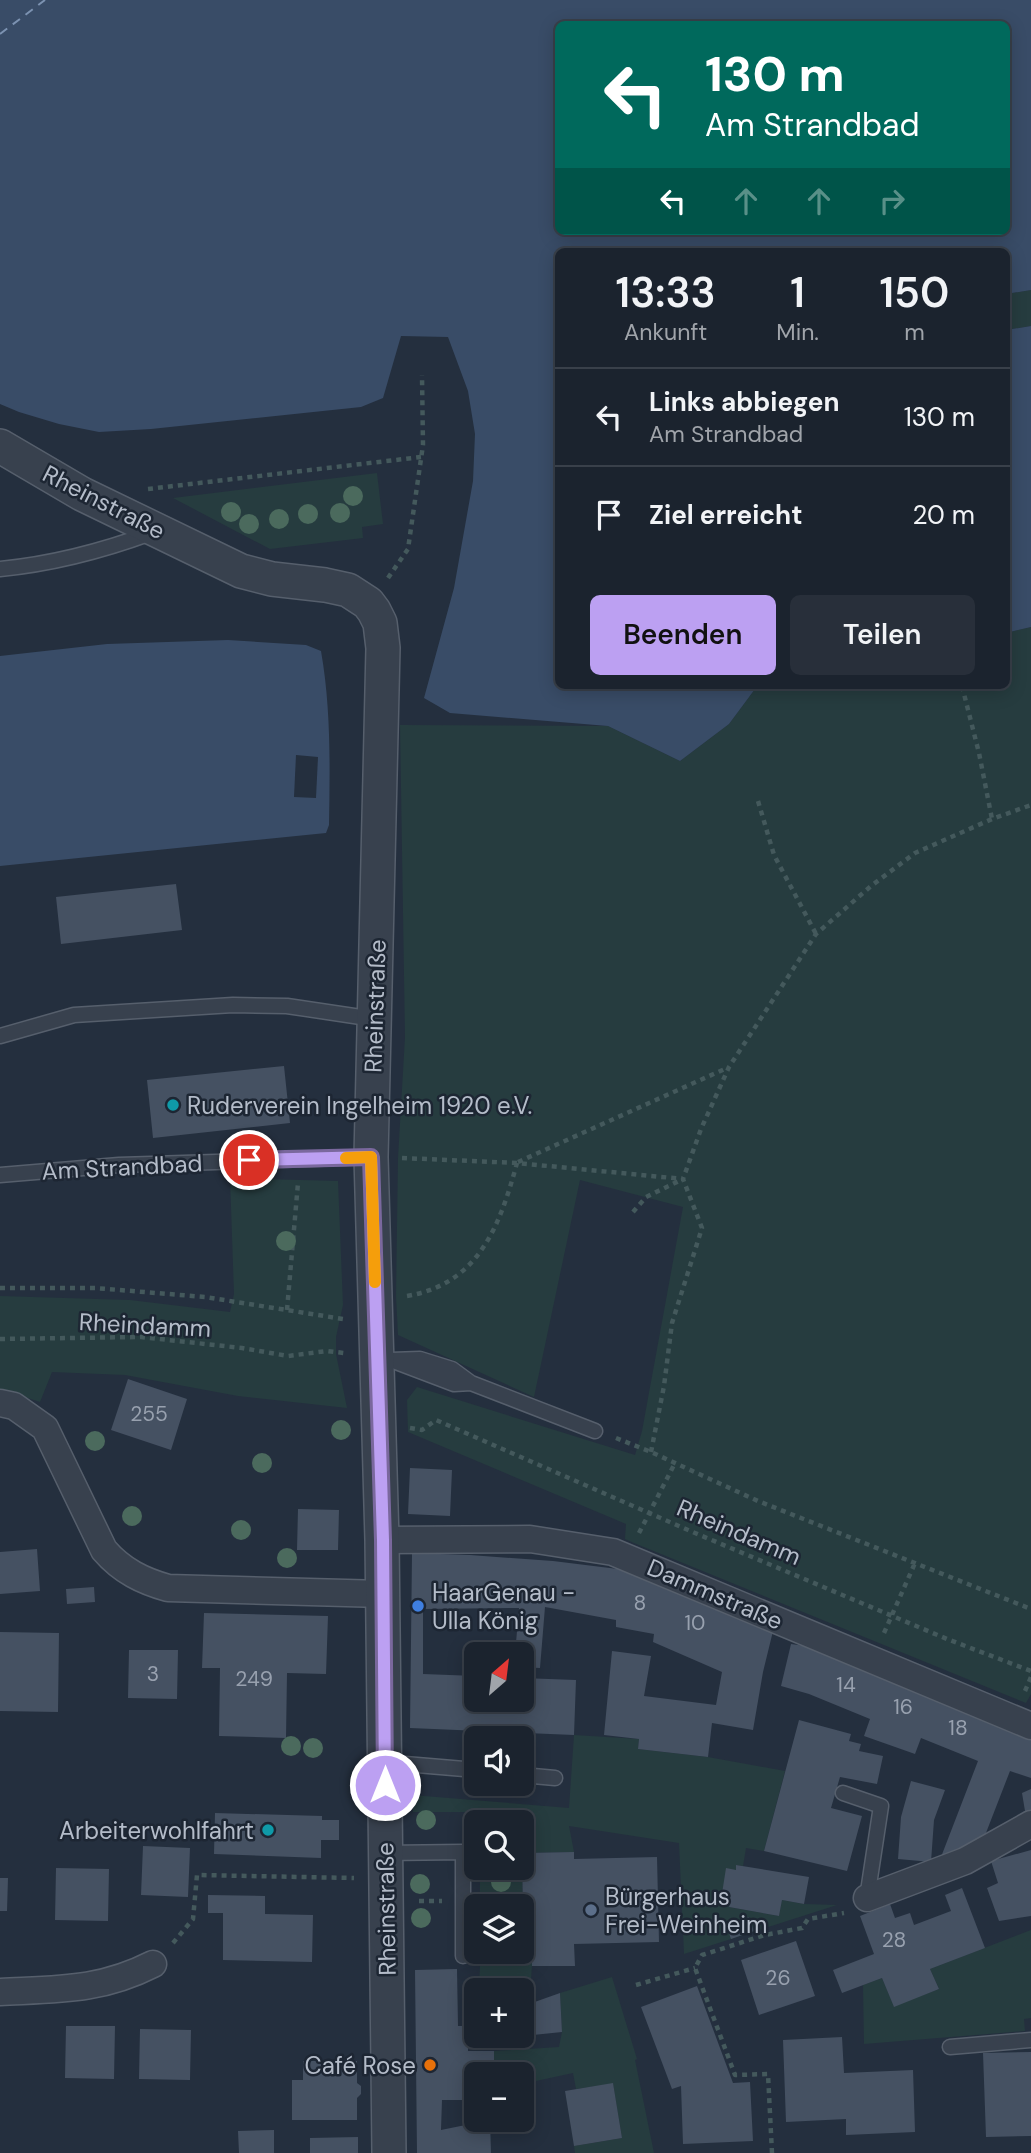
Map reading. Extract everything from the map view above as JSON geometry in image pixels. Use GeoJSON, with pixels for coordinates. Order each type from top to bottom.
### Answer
{"type":"FeatureCollection","features":[{"type":"Feature","properties":{"kind":"street","name":"Rheinstraße"},"geometry":{"type":"LineString","coordinates":[[0,446],[82,494],[241,571],[272,579],[348,590],[368,603],[380,623],[383,648],[371,1157],[375,1309],[384,1358],[383,1594],[389,2153]]}},
{"type":"Feature","properties":{"kind":"street"},"geometry":{"type":"LineString","coordinates":[[0,1403],[14,1406],[46,1428],[104,1550],[116,1564],[150,1583],[168,1588],[383,1594]]}},
{"type":"Feature","properties":{"kind":"street","name":"Dammstraße"},"geometry":{"type":"LineString","coordinates":[[383,1540],[530,1539],[613,1552],[1031,1726]]}},
{"type":"Feature","properties":{"kind":"street"},"geometry":{"type":"LineString","coordinates":[[867,1898],[965,1861],[1031,1824]]}},
{"type":"Feature","properties":{"kind":"street"},"geometry":{"type":"LineString","coordinates":[[0,1992],[89,1988],[122,1979],[153,1964]]}},
{"type":"Feature","properties":{"kind":"lane"},"geometry":{"type":"LineString","coordinates":[[0,569],[42,565],[115,546],[157,531]]}},
{"type":"Feature","properties":{"kind":"lane"},"geometry":{"type":"LineString","coordinates":[[0,1035],[74,1015],[233,1005],[288,1006],[374,1019]]}},
{"type":"Feature","properties":{"kind":"lane","name":"Am Strandbad"},"geometry":{"type":"LineString","coordinates":[[0,1175],[119,1165],[371,1157]]}},
{"type":"Feature","properties":{"kind":"lane"},"geometry":{"type":"LineString","coordinates":[[384,1358],[420,1359],[452,1370],[471,1383],[595,1430]]}},
{"type":"Feature","properties":{"kind":"lane"},"geometry":{"type":"LineString","coordinates":[[405,1764],[464,1769]]}},
{"type":"Feature","properties":{"kind":"lane"},"geometry":{"type":"LineString","coordinates":[[534,1776],[555,1778]]}},
{"type":"Feature","properties":{"kind":"lane"},"geometry":{"type":"LineString","coordinates":[[843,1793],[881,1806],[867,1898]]}},
{"type":"Feature","properties":{"kind":"lane"},"geometry":{"type":"LineString","coordinates":[[385,1853],[463,1852],[463,1956]]}},
{"type":"Feature","properties":{"kind":"lane"},"geometry":{"type":"LineString","coordinates":[[950,2047],[1031,2040]]}},
{"type":"Feature","properties":{"kind":"path"},"geometry":{"type":"LineString","coordinates":[[408,549],[423,445],[422,374]]}},
{"type":"Feature","properties":{"kind":"path"},"geometry":{"type":"LineString","coordinates":[[136,490],[421,457]]}},
{"type":"Feature","properties":{"kind":"path"},"geometry":{"type":"LineString","coordinates":[[963,689],[992,819]]}},
{"type":"Feature","properties":{"kind":"path"},"geometry":{"type":"LineString","coordinates":[[758,801],[774,855],[816,934]]}},
{"type":"Feature","properties":{"kind":"path"},"geometry":{"type":"LineString","coordinates":[[652,1452],[672,1324],[702,1228],[683,1179],[701,1129],[729,1068],[816,934],[871,886],[915,853],[1031,805]]}},
{"type":"Feature","properties":{"kind":"path"},"geometry":{"type":"LineString","coordinates":[[517,1163],[729,1068]]}},
{"type":"Feature","properties":{"kind":"path"},"geometry":{"type":"LineString","coordinates":[[371,1157],[517,1163],[683,1179]]}},
{"type":"Feature","properties":{"kind":"path"},"geometry":{"type":"LineString","coordinates":[[287,1310],[298,1180],[292,1158]]}},
{"type":"Feature","properties":{"kind":"path"},"geometry":{"type":"LineString","coordinates":[[0,1288],[95,1288],[205,1297],[340,1319],[451,1282],[486,1247],[506,1205],[517,1163]]}},
{"type":"Feature","properties":{"kind":"path"},"geometry":{"type":"LineString","coordinates":[[633,1212],[646,1197],[683,1179]]}},
{"type":"Feature","properties":{"kind":"path","name":"Rheindamm"},"geometry":{"type":"LineString","coordinates":[[0,1339],[141,1337],[288,1356],[327,1352],[384,1358]]}},
{"type":"Feature","properties":{"kind":"path","name":"Rheindamm"},"geometry":{"type":"LineString","coordinates":[[422,1430],[436,1420],[648,1513],[947,1639],[1031,1671]]}},
{"type":"Feature","properties":{"kind":"path"},"geometry":{"type":"LineString","coordinates":[[595,1430],[652,1452],[758,1501],[1031,1609]]}},
{"type":"Feature","properties":{"kind":"path"},"geometry":{"type":"LineString","coordinates":[[648,1513],[675,1463]]}},
{"type":"Feature","properties":{"kind":"path"},"geometry":{"type":"LineString","coordinates":[[893,1615],[915,1563]]}},
{"type":"Feature","properties":{"kind":"path"},"geometry":{"type":"LineString","coordinates":[[153,1964],[193,1919],[197,1875],[360,1878]]}},
{"type":"Feature","properties":{"kind":"path"},"geometry":{"type":"LineString","coordinates":[[636,1985],[695,1968],[702,1955],[765,1935],[802,1928],[808,1919],[857,1911],[867,1898]]}},
{"type":"Feature","properties":{"kind":"path"},"geometry":{"type":"LineString","coordinates":[[695,1968],[735,2075],[768,2074],[772,2153]]}},
{"type":"Feature","properties":{"kind":"green space"},"geometry":{"type":"Polygon","coordinates":[[[1031,290],[1031,326],[1010,329],[1010,293],[1031,290]]]}},
{"type":"Feature","properties":{"kind":"green space"},"geometry":{"type":"Polygon","coordinates":[[[377,473],[383,524],[362,527],[363,538],[270,549],[173,498],[377,473]]]}},
{"type":"Feature","properties":{"kind":"green space"},"geometry":{"type":"Polygon","coordinates":[[[1031,627],[1031,1694],[1026,1703],[634,1543],[625,1539],[626,1524],[408,1432],[407,1400],[417,1387],[635,1455],[642,1431],[683,1207],[580,1180],[534,1397],[398,1335],[396,1296],[398,1158],[405,1037],[400,725],[608,726],[680,761],[729,724],[755,689],[1010,689],[1010,632],[1031,627]]]}},
{"type":"Feature","properties":{"kind":"green space"},"geometry":{"type":"Polygon","coordinates":[[[230,1178],[338,1181],[343,1305],[336,1337],[336,1354],[347,1408],[238,1396],[125,1375],[52,1372],[40,1402],[0,1389],[0,1296],[130,1300],[230,1312],[234,1294],[230,1178]]]}},
{"type":"Feature","properties":{"kind":"green space"},"geometry":{"type":"Polygon","coordinates":[[[574,1735],[639,1739],[638,1749],[708,1757],[785,1771],[764,1851],[746,1848],[743,1866],[737,1865],[729,1907],[779,1916],[782,1900],[837,1905],[684,1954],[679,1843],[569,1826],[574,1852],[534,1853],[534,1810],[413,1812],[412,1795],[569,1808],[574,1735]]]}},
{"type":"Feature","properties":{"kind":"green space"},"geometry":{"type":"Polygon","coordinates":[[[480,1880],[522,1880],[523,1894],[480,1894],[480,1880]]]}},
{"type":"Feature","properties":{"kind":"green space"},"geometry":{"type":"Polygon","coordinates":[[[1031,1930],[1031,2018],[1024,2019],[1025,2031],[864,2044],[863,1985],[882,1978],[894,2006],[939,1989],[930,1969],[1031,1930]]]}},
{"type":"Feature","properties":{"kind":"green space"},"geometry":{"type":"Polygon","coordinates":[[[532,1964],[531,1978],[479,1978],[480,1965],[532,1964]]]}},
{"type":"Feature","properties":{"kind":"green space"},"geometry":{"type":"Polygon","coordinates":[[[612,1977],[637,2059],[635,2060],[654,2153],[575,2153],[574,2146],[622,2138],[613,2084],[576,2089],[573,2073],[534,2081],[534,2062],[494,2062],[494,2051],[559,2047],[562,2032],[560,1993],[612,1977]]]}},
{"type":"Feature","properties":{"kind":"water"},"geometry":{"type":"Polygon","coordinates":[[[0,0],[1031,0],[1031,290],[1010,293],[1010,248],[555,248],[555,689],[755,689],[729,724],[680,761],[608,726],[450,713],[424,698],[454,588],[473,481],[475,434],[468,391],[448,337],[401,336],[383,398],[361,407],[99,432],[19,412],[0,404],[0,0]]]}},
{"type":"Feature","properties":{"kind":"water"},"geometry":{"type":"Polygon","coordinates":[[[1031,326],[1031,627],[1010,632],[1010,329],[1031,326]]]}},
{"type":"Feature","properties":{"kind":"water"},"geometry":{"type":"Polygon","coordinates":[[[228,640],[306,645],[321,651],[329,737],[329,825],[326,833],[0,866],[0,656],[107,644],[228,640]]]}},
{"type":"Feature","properties":{"kind":"pier"},"geometry":{"type":"Polygon","coordinates":[[[296,755],[318,757],[316,798],[294,797],[296,755]]]}},
{"type":"Feature","properties":{"kind":"building"},"geometry":{"type":"Polygon","coordinates":[[[176,884],[182,930],[61,944],[56,897],[176,884]]]}},
{"type":"Feature","properties":{"kind":"building"},"geometry":{"type":"Polygon","coordinates":[[[284,1066],[290,1123],[153,1138],[147,1080],[284,1066]]]}},
{"type":"Feature","properties":{"kind":"building"},"geometry":{"type":"Polygon","coordinates":[[[128,1379],[187,1399],[171,1450],[111,1430],[128,1379]]]}},
{"type":"Feature","properties":{"kind":"building"},"geometry":{"type":"Polygon","coordinates":[[[410,1468],[452,1470],[450,1516],[408,1514],[410,1468]]]}},
{"type":"Feature","properties":{"kind":"building"},"geometry":{"type":"Polygon","coordinates":[[[298,1509],[339,1510],[338,1550],[297,1550],[298,1509]]]}},
{"type":"Feature","properties":{"kind":"building"},"geometry":{"type":"Polygon","coordinates":[[[37,1549],[40,1591],[0,1594],[0,1552],[37,1549]]]}},
{"type":"Feature","properties":{"kind":"building"},"geometry":{"type":"Polygon","coordinates":[[[412,1553],[553,1561],[626,1570],[774,1627],[753,1730],[712,1723],[708,1757],[638,1749],[639,1739],[604,1735],[612,1651],[651,1656],[644,1696],[716,1705],[722,1672],[653,1642],[654,1634],[616,1627],[616,1620],[545,1607],[540,1668],[534,1668],[534,1642],[516,1642],[519,1608],[423,1609],[423,1674],[464,1676],[464,1712],[534,1712],[534,1678],[576,1680],[574,1735],[534,1733],[534,1726],[464,1726],[464,1730],[410,1728],[412,1553]]]}},
{"type":"Feature","properties":{"kind":"building"},"geometry":{"type":"Polygon","coordinates":[[[94,1587],[95,1602],[67,1604],[66,1589],[94,1587]]]}},
{"type":"Feature","properties":{"kind":"building"},"geometry":{"type":"Polygon","coordinates":[[[204,1613],[328,1616],[326,1674],[287,1673],[286,1738],[219,1736],[220,1668],[202,1668],[204,1613]]]}},
{"type":"Feature","properties":{"kind":"building"},"geometry":{"type":"Polygon","coordinates":[[[0,1632],[59,1633],[58,1712],[0,1711],[0,1632]]]}},
{"type":"Feature","properties":{"kind":"building"},"geometry":{"type":"Polygon","coordinates":[[[791,1644],[819,1648],[1031,1736],[1031,1778],[1010,1771],[984,1838],[941,1857],[978,1761],[921,1738],[915,1754],[864,1736],[870,1719],[809,1694],[781,1686],[791,1644]]]}},
{"type":"Feature","properties":{"kind":"building"},"geometry":{"type":"Polygon","coordinates":[[[129,1650],[178,1650],[177,1699],[128,1698],[129,1650]]]}},
{"type":"Feature","properties":{"kind":"building"},"geometry":{"type":"Polygon","coordinates":[[[799,1720],[851,1734],[849,1741],[861,1744],[859,1751],[883,1756],[877,1784],[840,1777],[831,1808],[862,1816],[847,1871],[764,1851],[799,1720]]]}},
{"type":"Feature","properties":{"kind":"building"},"geometry":{"type":"Polygon","coordinates":[[[911,1781],[945,1790],[934,1820],[931,1862],[898,1859],[901,1817],[911,1781]]]}},
{"type":"Feature","properties":{"kind":"building"},"geometry":{"type":"Polygon","coordinates":[[[1031,1789],[1031,1814],[1026,1817],[1022,1793],[1031,1789]]]}},
{"type":"Feature","properties":{"kind":"building","name":"Arbeiterwohlfahrt"},"geometry":{"type":"Polygon","coordinates":[[[215,1813],[322,1816],[322,1820],[339,1820],[339,1840],[321,1840],[321,1858],[214,1854],[215,1813]]]}},
{"type":"Feature","properties":{"kind":"building"},"geometry":{"type":"Polygon","coordinates":[[[143,1846],[190,1848],[188,1897],[141,1895],[143,1846]]]}},
{"type":"Feature","properties":{"kind":"building"},"geometry":{"type":"Polygon","coordinates":[[[1031,1850],[1031,1916],[999,1921],[987,1888],[998,1883],[991,1861],[1031,1850]]]}},
{"type":"Feature","properties":{"kind":"building","name":"Bürgerhaus Frei-Weinheim"},"geometry":{"type":"Polygon","coordinates":[[[574,1852],[574,1859],[657,1857],[659,1942],[574,1944],[575,1966],[532,1966],[534,1894],[523,1894],[522,1880],[534,1880],[534,1853],[574,1852]]]}},
{"type":"Feature","properties":{"kind":"building"},"geometry":{"type":"Polygon","coordinates":[[[736,1865],[809,1877],[804,1904],[782,1900],[779,1916],[729,1907],[730,1902],[721,1900],[726,1868],[736,1870],[736,1865]]]}},
{"type":"Feature","properties":{"kind":"building"},"geometry":{"type":"Polygon","coordinates":[[[56,1868],[109,1869],[108,1921],[55,1920],[56,1868]]]}},
{"type":"Feature","properties":{"kind":"building"},"geometry":{"type":"Polygon","coordinates":[[[0,1878],[8,1878],[7,1911],[0,1911],[0,1878]]]}},
{"type":"Feature","properties":{"kind":"building"},"geometry":{"type":"Polygon","coordinates":[[[962,1888],[985,1948],[930,1969],[939,1989],[894,2007],[882,1978],[842,1993],[833,1970],[874,1954],[860,1916],[890,1904],[895,1918],[910,1913],[914,1925],[951,1911],[945,1895],[962,1888]]]}},
{"type":"Feature","properties":{"kind":"building"},"geometry":{"type":"Polygon","coordinates":[[[208,1895],[265,1896],[265,1914],[313,1915],[312,1962],[223,1960],[223,1913],[208,1913],[208,1895]]]}},
{"type":"Feature","properties":{"kind":"building"},"geometry":{"type":"Polygon","coordinates":[[[749,1917],[754,1931],[731,1939],[726,1925],[749,1917]]]}},
{"type":"Feature","properties":{"kind":"building"},"geometry":{"type":"Polygon","coordinates":[[[796,1941],[815,1996],[759,2015],[741,1960],[796,1941]]]}},
{"type":"Feature","properties":{"kind":"building"},"geometry":{"type":"Polygon","coordinates":[[[457,1969],[458,2026],[464,2026],[464,2048],[468,2048],[468,2051],[494,2051],[494,2062],[464,2062],[464,2100],[442,2100],[441,2130],[464,2125],[464,2132],[490,2132],[491,2153],[417,2153],[415,1970],[457,1969]]]}},
{"type":"Feature","properties":{"kind":"building"},"geometry":{"type":"Polygon","coordinates":[[[697,1986],[733,2083],[750,2082],[753,2141],[683,2144],[681,2086],[672,2089],[641,2007],[697,1986]]]}},
{"type":"Feature","properties":{"kind":"building"},"geometry":{"type":"Polygon","coordinates":[[[560,1993],[562,2032],[534,2035],[534,2002],[560,1993]]]}},
{"type":"Feature","properties":{"kind":"building"},"geometry":{"type":"Polygon","coordinates":[[[66,2026],[115,2026],[114,2079],[65,2078],[66,2026]]]}},
{"type":"Feature","properties":{"kind":"building"},"geometry":{"type":"Polygon","coordinates":[[[140,2029],[191,2030],[190,2080],[139,2079],[140,2029]]]}},
{"type":"Feature","properties":{"kind":"building"},"geometry":{"type":"Polygon","coordinates":[[[842,2037],[844,2073],[913,2070],[915,2132],[846,2135],[846,2119],[786,2122],[783,2040],[842,2037]]]}},
{"type":"Feature","properties":{"kind":"building"},"geometry":{"type":"Polygon","coordinates":[[[1031,2052],[1031,2136],[986,2137],[983,2053],[1031,2052]]]}},
{"type":"Feature","properties":{"kind":"building"},"geometry":{"type":"Polygon","coordinates":[[[303,2061],[357,2061],[357,2083],[361,2086],[361,2094],[357,2098],[357,2120],[292,2120],[292,2080],[303,2080],[303,2061]]]}},
{"type":"Feature","properties":{"kind":"building"},"geometry":{"type":"Polygon","coordinates":[[[613,2083],[622,2138],[574,2146],[565,2091],[613,2083]]]}},
{"type":"Feature","properties":{"kind":"building"},"geometry":{"type":"Polygon","coordinates":[[[274,2130],[274,2153],[239,2153],[238,2131],[274,2130]]]}},
{"type":"Feature","properties":{"kind":"building"},"geometry":{"type":"Polygon","coordinates":[[[358,2137],[358,2153],[310,2153],[310,2138],[358,2137]]]}},
{"type":"Feature","properties":{"kind":"ferry route"},"geometry":{"type":"LineString","coordinates":[[0,34],[45,0]]}},
{"type":"Feature","properties":{"kind":"slow traffic"},"geometry":{"type":"LineString","coordinates":[[346,1158],[371,1157],[375,1282]]}},
{"type":"Feature","properties":{"kind":"place","name":"Ruderverein Ingelheim 1920 e.V."},"geometry":{"type":"Point","coordinates":[173,1105]}},
{"type":"Feature","properties":{"kind":"place","name":"HaarGenau - Ulla König"},"geometry":{"type":"Point","coordinates":[418,1606]}},
{"type":"Feature","properties":{"kind":"place","name":"Arbeiterwohlfahrt"},"geometry":{"type":"Point","coordinates":[268,1830]}},
{"type":"Feature","properties":{"kind":"place","name":"Bürgerhaus Frei-Weinheim"},"geometry":{"type":"Point","coordinates":[591,1910]}},
{"type":"Feature","properties":{"kind":"place","name":"Café Rose"},"geometry":{"type":"Point","coordinates":[430,2065]}},
{"type":"Feature","properties":{"kind":"route"},"geometry":{"type":"LineString","coordinates":[[249,1160],[371,1157],[383,1540],[385,1785]]}}]}
